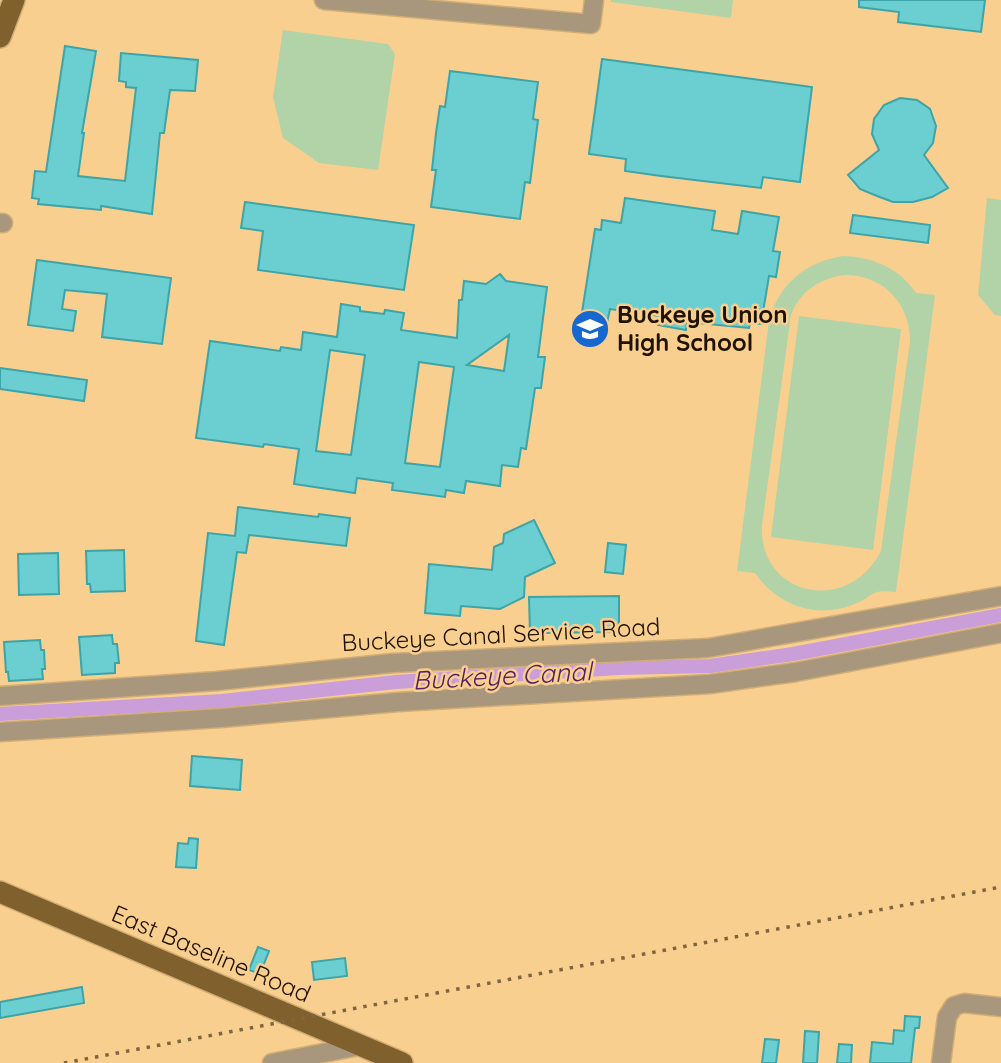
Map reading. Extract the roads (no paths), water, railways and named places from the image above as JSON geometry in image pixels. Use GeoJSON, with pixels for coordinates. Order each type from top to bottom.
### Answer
{"type":"FeatureCollection","features":[{"type":"Feature","properties":{"kind":"main road"},"geometry":{"type":"LineString","coordinates":[[0,37],[14,0]]}},
{"type":"Feature","properties":{"kind":"main road","name":"East Baseline Road"},"geometry":{"type":"LineString","coordinates":[[0,892],[402,1063]]}},
{"type":"Feature","properties":{"kind":"street"},"geometry":{"type":"LineString","coordinates":[[324,0],[591,24],[594,0]]}},
{"type":"Feature","properties":{"kind":"street","name":"Buckeye Canal Service Road"},"geometry":{"type":"LineString","coordinates":[[0,696],[218,681],[393,663],[708,648],[1001,596]]}},
{"type":"Feature","properties":{"kind":"street"},"geometry":{"type":"LineString","coordinates":[[0,732],[220,718],[398,702],[710,684],[796,672],[1001,633]]}},
{"type":"Feature","properties":{"kind":"street"},"geometry":{"type":"LineString","coordinates":[[941,1063],[947,1017],[954,1006],[964,1003],[1001,1007]]}},
{"type":"Feature","properties":{"kind":"street"},"geometry":{"type":"LineString","coordinates":[[272,1063],[359,1046]]}},
{"type":"Feature","properties":{"kind":"waterway","name":"Buckeye Canal"},"geometry":{"type":"LineString","coordinates":[[0,714],[222,701],[396,682],[618,668],[710,666],[793,654],[1001,615]]}},
{"type":"Feature","properties":{"kind":"railway"},"geometry":{"type":"LineString","coordinates":[[64,1063],[1001,887]]}},
{"type":"Feature","properties":{"kind":"place","name":"Buckeye Union High School"},"geometry":{"type":"Point","coordinates":[590,329]}}]}
